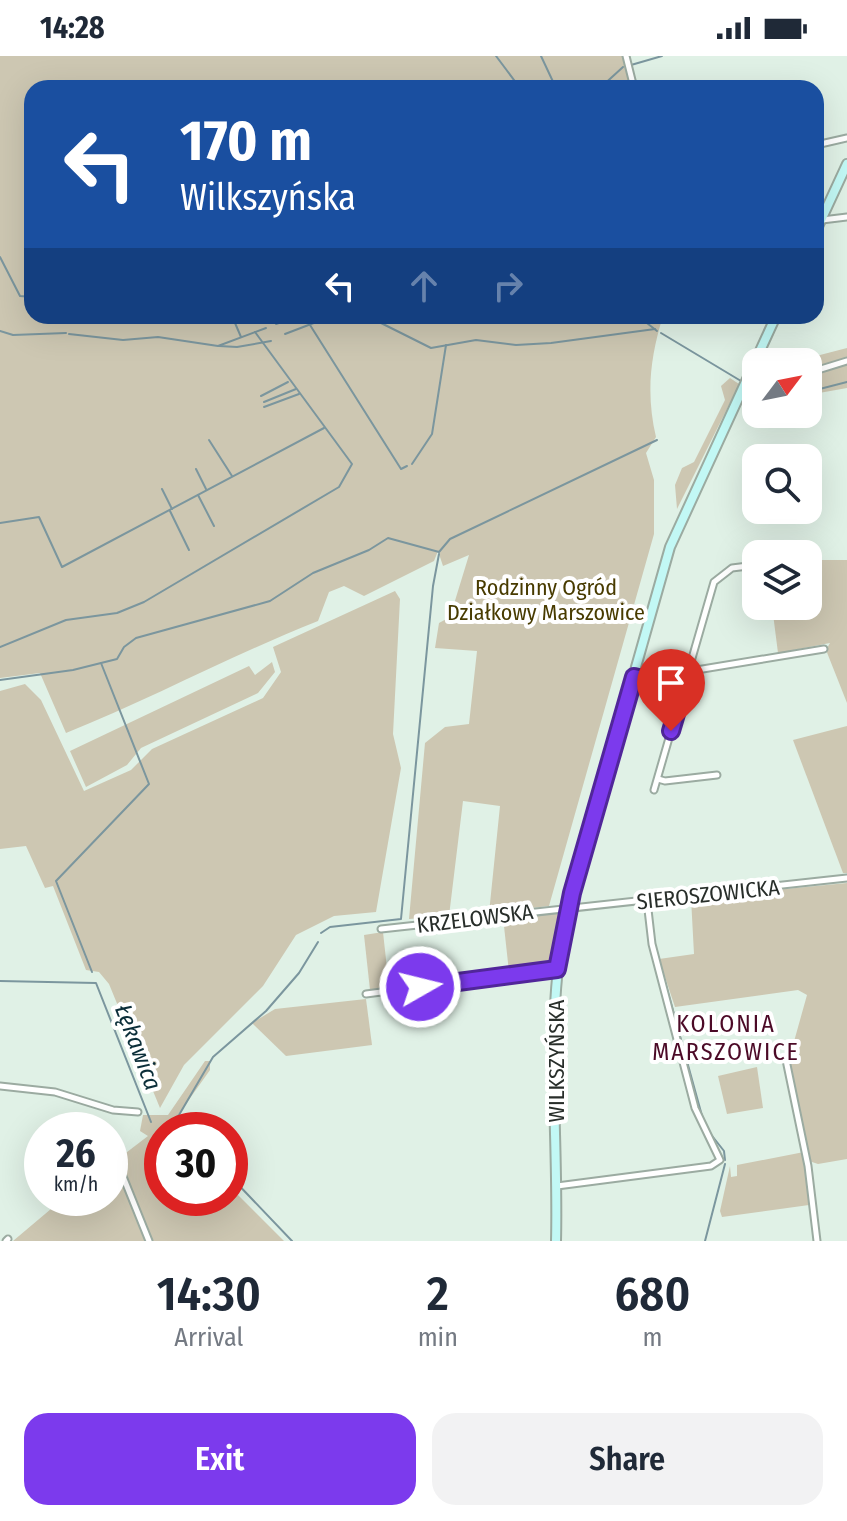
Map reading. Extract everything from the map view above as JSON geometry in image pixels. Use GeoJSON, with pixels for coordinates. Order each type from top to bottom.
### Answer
{"type":"FeatureCollection","features":[{"type":"Feature","properties":{"kind":"street"},"geometry":{"type":"LineString","coordinates":[[626,56],[632,80]]}},
{"type":"Feature","properties":{"kind":"street"},"geometry":{"type":"LineString","coordinates":[[824,143],[847,138]]}},
{"type":"Feature","properties":{"kind":"street"},"geometry":{"type":"LineString","coordinates":[[824,214],[847,164]]}},
{"type":"Feature","properties":{"kind":"street"},"geometry":{"type":"LineString","coordinates":[[824,220],[847,217]]}},
{"type":"Feature","properties":{"kind":"street","name":"WILKSZYŃSKA"},"geometry":{"type":"LineString","coordinates":[[762,348],[773,324]]}},
{"type":"Feature","properties":{"kind":"street"},"geometry":{"type":"LineString","coordinates":[[822,369],[847,361]]}},
{"type":"Feature","properties":{"kind":"street","name":"WILKSZYŃSKA"},"geometry":{"type":"LineString","coordinates":[[556,1241],[557,969],[568,907],[670,547],[742,394]]}},
{"type":"Feature","properties":{"kind":"street"},"geometry":{"type":"LineString","coordinates":[[654,790],[714,582],[732,568],[742,567]]}},
{"type":"Feature","properties":{"kind":"street"},"geometry":{"type":"LineString","coordinates":[[634,677],[642,679],[824,649]]}},
{"type":"Feature","properties":{"kind":"street"},"geometry":{"type":"LineString","coordinates":[[658,779],[665,781],[717,775]]}},
{"type":"Feature","properties":{"kind":"street","name":"SIEROSZOWICKA"},"geometry":{"type":"LineString","coordinates":[[568,907],[847,878]]}},
{"type":"Feature","properties":{"kind":"street"},"geometry":{"type":"LineString","coordinates":[[557,1186],[714,1165],[720,1160],[695,1108],[652,944],[647,900]]}},
{"type":"Feature","properties":{"kind":"street","name":"KRZELOWSKA"},"geometry":{"type":"LineString","coordinates":[[381,929],[568,907]]}},
{"type":"Feature","properties":{"kind":"street"},"geometry":{"type":"LineString","coordinates":[[366,994],[557,969]]}},
{"type":"Feature","properties":{"kind":"street"},"geometry":{"type":"LineString","coordinates":[[786,1060],[808,1166],[817,1241]]}},
{"type":"Feature","properties":{"kind":"street"},"geometry":{"type":"LineString","coordinates":[[0,1086],[55,1092],[113,1110],[138,1112]]}},
{"type":"Feature","properties":{"kind":"street"},"geometry":{"type":"LineString","coordinates":[[128,1189],[149,1241]]}},
{"type":"Feature","properties":{"kind":"green space","name":"Rodzinny Ogród Działkowy Marszowice"},"geometry":{"type":"Polygon","coordinates":[[[0,56],[623,56],[629,80],[24,80],[24,324],[661,324],[651,376],[651,406],[656,437],[646,453],[654,480],[654,534],[549,906],[489,913],[500,806],[463,801],[449,916],[409,919],[425,743],[445,727],[469,724],[477,651],[435,648],[439,623],[450,617],[469,555],[443,566],[438,551],[434,561],[364,596],[344,586],[329,592],[318,621],[66,733],[40,673],[0,678],[0,56]]]}},
{"type":"Feature","properties":{"kind":"green space"},"geometry":{"type":"Polygon","coordinates":[[[847,348],[847,358],[822,365],[822,354],[847,348]]]}},
{"type":"Feature","properties":{"kind":"green space"},"geometry":{"type":"Polygon","coordinates":[[[847,365],[847,388],[822,392],[822,372],[847,365]]]}},
{"type":"Feature","properties":{"kind":"green space"},"geometry":{"type":"Polygon","coordinates":[[[730,378],[739,384],[737,389],[677,509],[675,485],[682,468],[694,462],[725,400],[721,386],[730,378]]]}},
{"type":"Feature","properties":{"kind":"green space"},"geometry":{"type":"Polygon","coordinates":[[[822,560],[847,560],[847,703],[826,650],[830,643],[778,653],[774,620],[822,620],[822,560]]]}},
{"type":"Feature","properties":{"kind":"green space"},"geometry":{"type":"Polygon","coordinates":[[[395,591],[400,599],[393,734],[401,768],[376,912],[334,916],[296,935],[263,986],[184,1065],[160,1108],[109,984],[99,972],[86,970],[53,886],[45,888],[26,846],[0,849],[0,691],[25,684],[41,700],[84,791],[131,770],[152,749],[263,698],[281,672],[273,647],[395,591]]]}},
{"type":"Feature","properties":{"kind":"green space"},"geometry":{"type":"Polygon","coordinates":[[[272,662],[275,672],[258,693],[141,748],[127,765],[86,787],[70,751],[249,666],[255,675],[272,662]]]}},
{"type":"Feature","properties":{"kind":"green space"},"geometry":{"type":"Polygon","coordinates":[[[847,726],[847,873],[843,873],[793,740],[847,726]]]}},
{"type":"Feature","properties":{"kind":"green space"},"geometry":{"type":"Polygon","coordinates":[[[847,883],[847,1159],[818,1164],[809,1161],[788,1063],[807,995],[798,990],[675,1007],[659,959],[694,954],[691,898],[847,883]]]}},
{"type":"Feature","properties":{"kind":"green space"},"geometry":{"type":"Polygon","coordinates":[[[560,913],[551,967],[509,972],[503,917],[560,913]]]}},
{"type":"Feature","properties":{"kind":"green space"},"geometry":{"type":"Polygon","coordinates":[[[383,932],[389,987],[370,990],[364,935],[383,932]]]}},
{"type":"Feature","properties":{"kind":"green space"},"geometry":{"type":"Polygon","coordinates":[[[366,999],[372,1045],[286,1056],[252,1023],[275,1009],[366,999]]]}},
{"type":"Feature","properties":{"kind":"green space"},"geometry":{"type":"Polygon","coordinates":[[[205,1061],[210,1061],[210,1070],[180,1112],[170,1112],[205,1061]]]}},
{"type":"Feature","properties":{"kind":"green space"},"geometry":{"type":"Polygon","coordinates":[[[757,1067],[763,1108],[727,1114],[718,1076],[757,1067]]]}},
{"type":"Feature","properties":{"kind":"green space"},"geometry":{"type":"Polygon","coordinates":[[[144,1115],[144,1134],[140,1131],[144,1115]]]}},
{"type":"Feature","properties":{"kind":"green space"},"geometry":{"type":"Polygon","coordinates":[[[144,1139],[144,1216],[248,1216],[248,1205],[284,1241],[151,1241],[128,1185],[128,1151],[144,1139]]]}},
{"type":"Feature","properties":{"kind":"green space"},"geometry":{"type":"Polygon","coordinates":[[[804,1152],[809,1205],[722,1217],[720,1211],[730,1166],[731,1177],[737,1176],[737,1165],[804,1152]]]}},
{"type":"Feature","properties":{"kind":"green space"},"geometry":{"type":"Polygon","coordinates":[[[128,1193],[148,1241],[13,1241],[43,1216],[128,1216],[128,1193]]]}},
{"type":"Feature","properties":{"kind":"waterway"},"geometry":{"type":"LineString","coordinates":[[496,56],[514,80]]}},
{"type":"Feature","properties":{"kind":"waterway"},"geometry":{"type":"LineString","coordinates":[[541,56],[552,80]]}},
{"type":"Feature","properties":{"kind":"waterway"},"geometry":{"type":"LineString","coordinates":[[631,65],[662,56]]}},
{"type":"Feature","properties":{"kind":"waterway"},"geometry":{"type":"LineString","coordinates":[[609,80],[623,67]]}},
{"type":"Feature","properties":{"kind":"waterway"},"geometry":{"type":"LineString","coordinates":[[0,257],[20,296],[24,296]]}},
{"type":"Feature","properties":{"kind":"waterway"},"geometry":{"type":"LineString","coordinates":[[235,324],[241,337]]}},
{"type":"Feature","properties":{"kind":"waterway"},"geometry":{"type":"LineString","coordinates":[[285,334],[311,324]]}},
{"type":"Feature","properties":{"kind":"waterway"},"geometry":{"type":"LineString","coordinates":[[383,324],[431,348],[476,340],[516,345],[551,343],[655,329]]}},
{"type":"Feature","properties":{"kind":"waterway"},"geometry":{"type":"LineString","coordinates":[[648,324],[657,331]]}},
{"type":"Feature","properties":{"kind":"waterway"},"geometry":{"type":"LineString","coordinates":[[310,325],[401,469],[407,466]]}},
{"type":"Feature","properties":{"kind":"waterway"},"geometry":{"type":"LineString","coordinates":[[69,334],[123,340],[158,337],[218,346],[266,328]]}},
{"type":"Feature","properties":{"kind":"waterway"},"geometry":{"type":"LineString","coordinates":[[0,331],[13,335],[66,333]]}},
{"type":"Feature","properties":{"kind":"waterway"},"geometry":{"type":"LineString","coordinates":[[0,647],[66,620],[117,613],[144,602],[339,487],[352,464],[255,332]]}},
{"type":"Feature","properties":{"kind":"waterway"},"geometry":{"type":"LineString","coordinates":[[661,333],[741,381]]}},
{"type":"Feature","properties":{"kind":"waterway"},"geometry":{"type":"LineString","coordinates":[[219,346],[237,347],[271,341]]}},
{"type":"Feature","properties":{"kind":"waterway"},"geometry":{"type":"LineString","coordinates":[[412,464],[432,434],[446,345]]}},
{"type":"Feature","properties":{"kind":"waterway"},"geometry":{"type":"LineString","coordinates":[[261,396],[288,382]]}},
{"type":"Feature","properties":{"kind":"waterway"},"geometry":{"type":"LineString","coordinates":[[822,388],[847,382]]}},
{"type":"Feature","properties":{"kind":"waterway"},"geometry":{"type":"LineString","coordinates":[[264,402],[296,389]]}},
{"type":"Feature","properties":{"kind":"waterway"},"geometry":{"type":"LineString","coordinates":[[264,407],[299,394]]}},
{"type":"Feature","properties":{"kind":"waterway"},"geometry":{"type":"LineString","coordinates":[[0,523],[39,517],[62,567],[324,428]]}},
{"type":"Feature","properties":{"kind":"waterway"},"geometry":{"type":"LineString","coordinates":[[209,440],[232,476]]}},
{"type":"Feature","properties":{"kind":"waterway"},"geometry":{"type":"LineString","coordinates":[[0,680],[73,670],[117,659],[124,647],[136,638],[270,601],[313,573],[369,550],[388,538],[439,552],[450,539],[657,440]]}},
{"type":"Feature","properties":{"kind":"waterway"},"geometry":{"type":"LineString","coordinates":[[196,469],[206,489]]}},
{"type":"Feature","properties":{"kind":"waterway"},"geometry":{"type":"LineString","coordinates":[[162,489],[172,509]]}},
{"type":"Feature","properties":{"kind":"waterway"},"geometry":{"type":"LineString","coordinates":[[198,495],[214,526]]}},
{"type":"Feature","properties":{"kind":"waterway"},"geometry":{"type":"LineString","coordinates":[[170,511],[189,550]]}},
{"type":"Feature","properties":{"kind":"waterway"},"geometry":{"type":"LineString","coordinates":[[321,933],[330,927],[401,919],[433,586],[439,554]]}},
{"type":"Feature","properties":{"kind":"waterway"},"geometry":{"type":"LineString","coordinates":[[92,972],[56,881],[149,784],[101,663]]}},
{"type":"Feature","properties":{"kind":"waterway"},"geometry":{"type":"LineString","coordinates":[[181,1112],[213,1057],[266,1011],[299,973],[318,942]]}},
{"type":"Feature","properties":{"kind":"waterway"},"geometry":{"type":"LineString","coordinates":[[662,971],[704,1123]]}},
{"type":"Feature","properties":{"kind":"waterway","name":"Łękawica"},"geometry":{"type":"LineString","coordinates":[[0,981],[96,983],[147,1112]]}},
{"type":"Feature","properties":{"kind":"waterway"},"geometry":{"type":"LineString","coordinates":[[709,1132],[724,1151],[725,1160]]}},
{"type":"Feature","properties":{"kind":"waterway"},"geometry":{"type":"LineString","coordinates":[[705,1241],[725,1164]]}},
{"type":"Feature","properties":{"kind":"waterway","name":"Łękawica"},"geometry":{"type":"LineString","coordinates":[[248,1195],[292,1241]]}},
{"type":"Feature","properties":{"kind":"district","name":"KOLONIA MARSZOWICE"},"geometry":{"type":"Point","coordinates":[726,1038]}},
{"type":"Feature","properties":{"kind":"route"},"geometry":{"type":"LineString","coordinates":[[420,987],[557,969],[572,893],[634,677],[642,679],[689,670],[671,731]]}}]}
